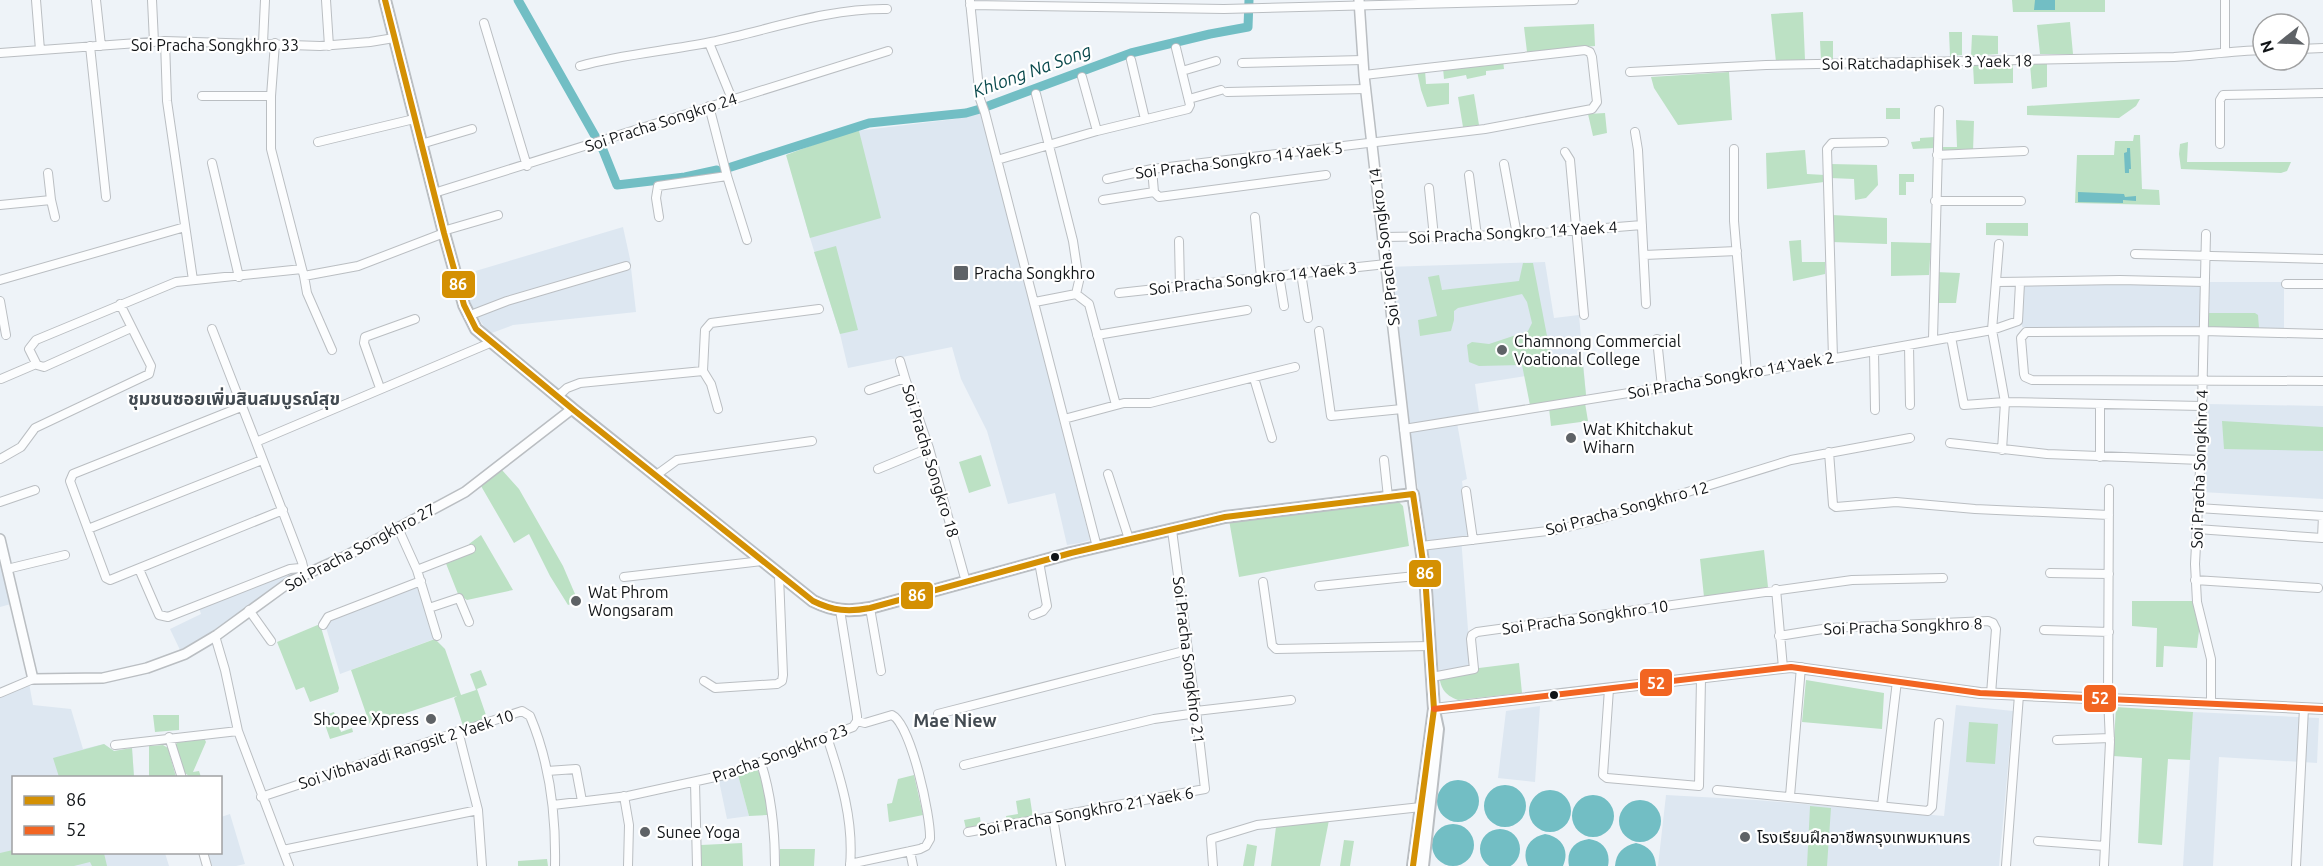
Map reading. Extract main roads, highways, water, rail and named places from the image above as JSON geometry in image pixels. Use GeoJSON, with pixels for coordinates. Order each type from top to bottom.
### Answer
{"type":"FeatureCollection","features":[{"type":"Feature","properties":{"kind":"main road"},"geometry":{"type":"LineString","coordinates":[[385,0],[444,232],[468,316],[476,329],[490,343],[779,576],[812,600],[840,610],[870,608],[1097,547],[1242,513],[1412,494],[1425,575],[1434,709],[1438,729],[1413,866]]}},
{"type":"Feature","properties":{"kind":"main road"},"geometry":{"type":"LineString","coordinates":[[1423,866],[1424,807]]}},
{"type":"Feature","properties":{"kind":"water"},"geometry":{"type":"Polygon","coordinates":[[[2035,0],[2055,0],[2055,10],[2034,10],[2035,0]]]}},
{"type":"Feature","properties":{"kind":"water"},"geometry":{"type":"Polygon","coordinates":[[[2127,148],[2130,148],[2131,169],[2129,173],[2125,173],[2124,153],[2127,152],[2127,148]]]}},
{"type":"Feature","properties":{"kind":"water"},"geometry":{"type":"Polygon","coordinates":[[[2078,192],[2124,194],[2125,197],[2136,196],[2136,201],[2078,202],[2078,192]]]}},
{"type":"Feature","properties":{"kind":"water"},"geometry":{"type":"Polygon","coordinates":[[[1458,780],[1473,786],[1479,801],[1473,816],[1458,822],[1443,816],[1437,801],[1443,786],[1458,780]]]}},
{"type":"Feature","properties":{"kind":"water"},"geometry":{"type":"Polygon","coordinates":[[[1505,785],[1520,791],[1526,806],[1520,821],[1505,827],[1490,821],[1484,806],[1490,791],[1505,785]]]}},
{"type":"Feature","properties":{"kind":"water"},"geometry":{"type":"Polygon","coordinates":[[[1550,790],[1565,796],[1571,811],[1565,826],[1550,832],[1535,826],[1529,811],[1535,796],[1550,790]]]}},
{"type":"Feature","properties":{"kind":"water"},"geometry":{"type":"Polygon","coordinates":[[[1593,795],[1608,801],[1614,816],[1608,831],[1593,837],[1578,831],[1572,816],[1578,801],[1593,795]]]}},
{"type":"Feature","properties":{"kind":"water"},"geometry":{"type":"Polygon","coordinates":[[[1640,800],[1655,806],[1661,821],[1655,836],[1640,842],[1625,836],[1619,821],[1625,806],[1640,800]]]}},
{"type":"Feature","properties":{"kind":"water"},"geometry":{"type":"Polygon","coordinates":[[[1453,824],[1468,830],[1474,845],[1468,860],[1453,866],[1438,860],[1432,845],[1438,830],[1453,824]]]}},
{"type":"Feature","properties":{"kind":"water"},"geometry":{"type":"Polygon","coordinates":[[[1500,829],[1508,831],[1518,841],[1520,849],[1518,857],[1508,867],[1492,867],[1482,857],[1480,849],[1482,841],[1492,831],[1500,829]]]}},
{"type":"Feature","properties":{"kind":"water"},"geometry":{"type":"Polygon","coordinates":[[[1545,834],[1556,838],[1563,845],[1566,855],[1563,866],[1528,866],[1525,855],[1528,846],[1535,838],[1545,834]]]}},
{"type":"Feature","properties":{"kind":"water"},"geometry":{"type":"Polygon","coordinates":[[[1589,839],[1602,844],[1605,848],[1609,861],[1608,866],[1569,866],[1568,861],[1572,848],[1575,844],[1589,839]]]}},
{"type":"Feature","properties":{"kind":"water"},"geometry":{"type":"Polygon","coordinates":[[[1636,843],[1651,851],[1656,866],[1615,866],[1621,851],[1636,843]]]}},
{"type":"Feature","properties":{"kind":"waterway","name":"Khlong Na Song"},"geometry":{"type":"LineString","coordinates":[[518,0],[603,150],[617,185],[685,177],[717,170]]}},
{"type":"Feature","properties":{"kind":"waterway","name":"Khlong Na Song"},"geometry":{"type":"LineString","coordinates":[[731,167],[869,123],[966,113],[1131,53],[1248,27],[1249,0]]}},
{"type":"Feature","properties":{"kind":"place","name":"Pracha Songkhro"},"geometry":{"type":"Point","coordinates":[961,273]}},
{"type":"Feature","properties":{"kind":"place","name":"Chamnong Commercial Voational College"},"geometry":{"type":"Point","coordinates":[1502,350]}},
{"type":"Feature","properties":{"kind":"place","name":"Wat Khitchakut Wiharn"},"geometry":{"type":"Point","coordinates":[1571,438]}},
{"type":"Feature","properties":{"kind":"place","name":"Wat Phrom Wongsaram"},"geometry":{"type":"Point","coordinates":[576,601]}},
{"type":"Feature","properties":{"kind":"place","name":"Shopee Xpress"},"geometry":{"type":"Point","coordinates":[431,719]}},
{"type":"Feature","properties":{"kind":"place","name":"Sunee Yoga"},"geometry":{"type":"Point","coordinates":[645,832]}},
{"type":"Feature","properties":{"kind":"place","name":"โรงเรียนฝึกอาชีพกรุงเทพมหานคร"},"geometry":{"type":"Point","coordinates":[1745,837]}},
{"type":"Feature","properties":{"kind":"district","name":"ชุมชนซอยเพิ่มสินสมบูรณ์สุข"},"geometry":{"type":"Point","coordinates":[234,399]}},
{"type":"Feature","properties":{"kind":"district","name":"Mae Niew"},"geometry":{"type":"Point","coordinates":[955,721]}}]}
